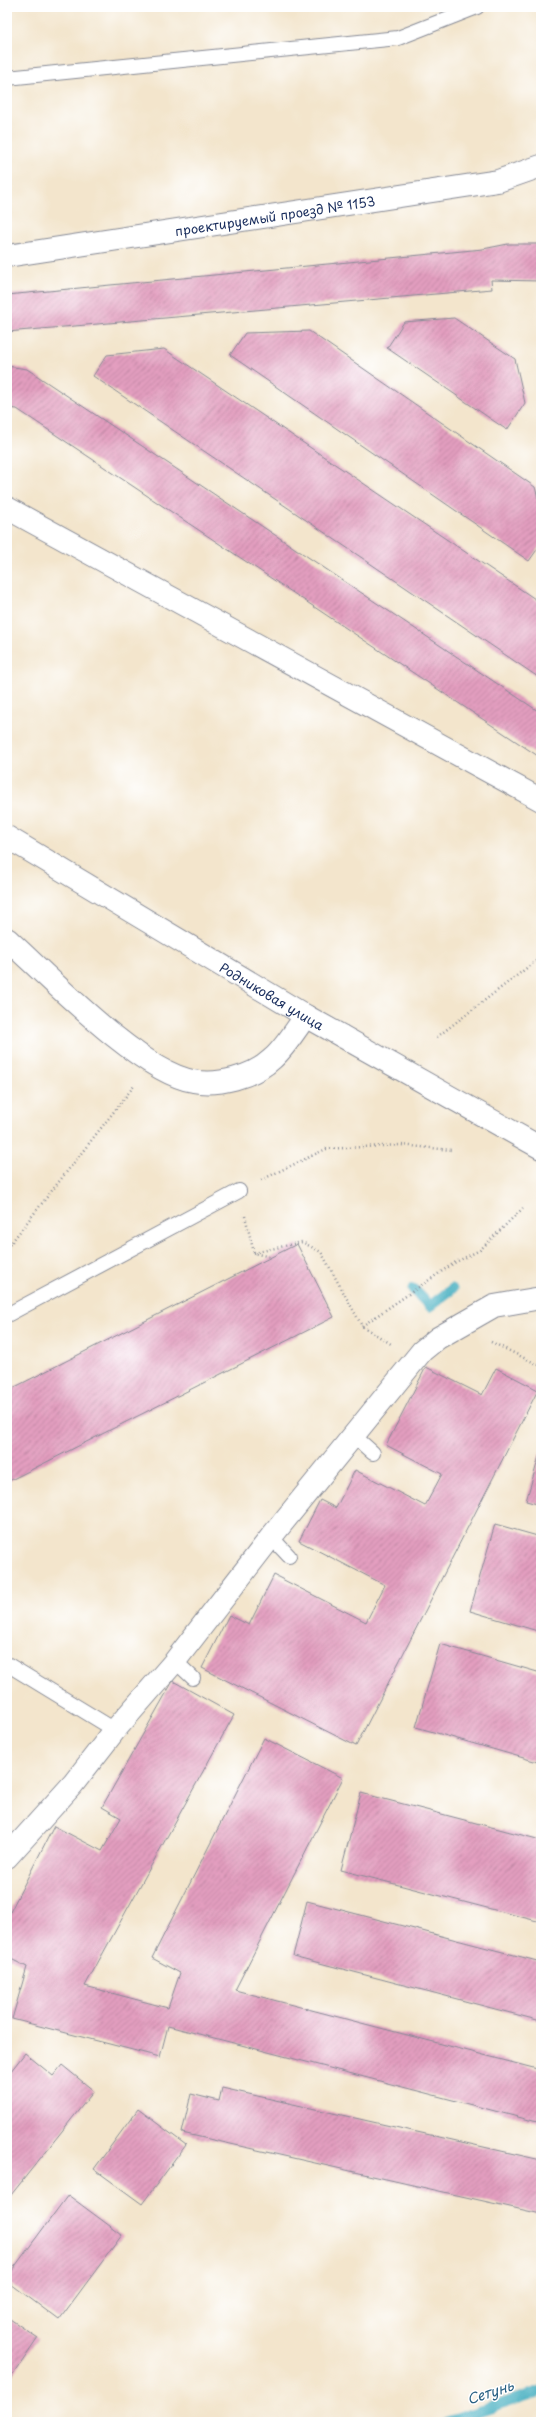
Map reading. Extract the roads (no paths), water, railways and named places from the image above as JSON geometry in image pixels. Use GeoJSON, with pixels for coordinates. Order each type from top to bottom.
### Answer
{"type":"FeatureCollection","features":[{"type":"Feature","properties":{"kind":"street","name":"проектируемый проезд № 1153"},"geometry":{"type":"LineString","coordinates":[[7,256],[498,181],[541,166]]}},
{"type":"Feature","properties":{"kind":"street"},"geometry":{"type":"LineString","coordinates":[[7,508],[541,800]]}},
{"type":"Feature","properties":{"kind":"street","name":"Родниковая улица"},"geometry":{"type":"LineString","coordinates":[[7,837],[306,1016],[541,1148]]}},
{"type":"Feature","properties":{"kind":"street"},"geometry":{"type":"LineString","coordinates":[[7,939],[119,1040],[162,1069],[193,1081],[226,1081],[250,1072],[267,1063],[272,1059],[306,1016]]}},
{"type":"Feature","properties":{"kind":"street"},"geometry":{"type":"LineString","coordinates":[[11,1847],[72,1784],[115,1730],[175,1661],[271,1537],[422,1351],[438,1338],[494,1306],[541,1298]]}},
{"type":"Feature","properties":{"kind":"lane"},"geometry":{"type":"LineString","coordinates":[[7,78],[398,38],[477,7]]}},
{"type":"Feature","properties":{"kind":"lane"},"geometry":{"type":"LineString","coordinates":[[7,1315],[239,1191]]}},
{"type":"Feature","properties":{"kind":"lane"},"geometry":{"type":"LineString","coordinates":[[353,1435],[373,1453]]}},
{"type":"Feature","properties":{"kind":"lane"},"geometry":{"type":"LineString","coordinates":[[271,1537],[289,1556]]}},
{"type":"Feature","properties":{"kind":"lane"},"geometry":{"type":"LineString","coordinates":[[175,1661],[193,1678]]}},
{"type":"Feature","properties":{"kind":"lane"},"geometry":{"type":"LineString","coordinates":[[7,1664],[115,1730]]}},
{"type":"Feature","properties":{"kind":"waterway"},"geometry":{"type":"LineString","coordinates":[[413,1289],[430,1306],[452,1289]]}},
{"type":"Feature","properties":{"kind":"waterway","name":"Сетунь"},"geometry":{"type":"LineString","coordinates":[[448,2422],[541,2391]]}}]}
